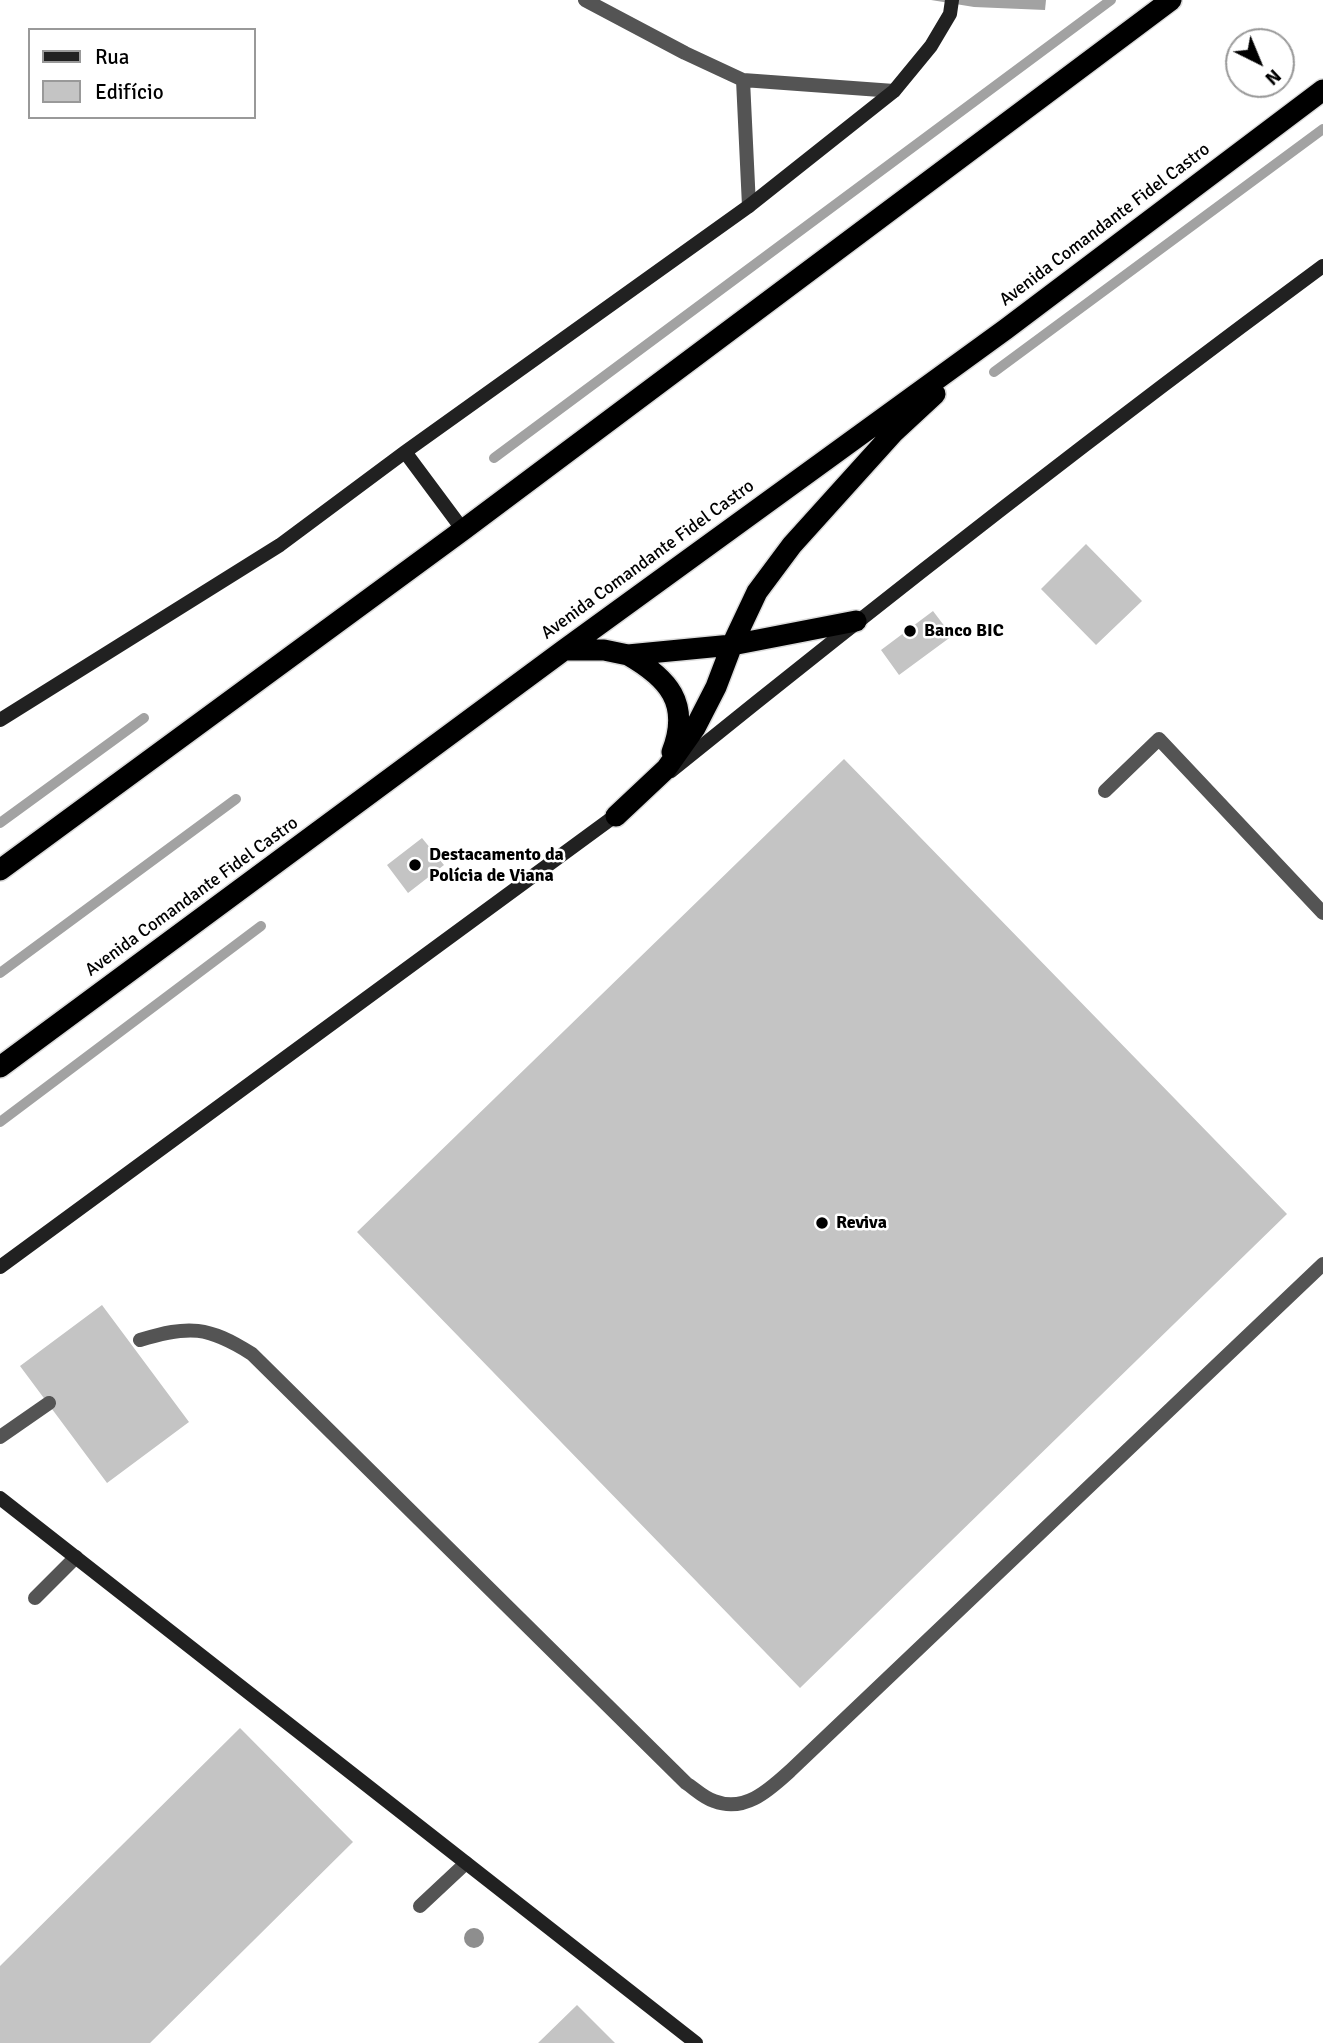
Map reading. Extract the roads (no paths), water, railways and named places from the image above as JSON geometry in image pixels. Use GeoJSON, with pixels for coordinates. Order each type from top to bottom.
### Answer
{"type":"FeatureCollection","features":[{"type":"Feature","properties":{"kind":"highway"},"geometry":{"type":"LineString","coordinates":[[0,870],[463,530],[1171,0]]}},
{"type":"Feature","properties":{"kind":"highway","name":"Avenida Comandante Fidel Castro"},"geometry":{"type":"LineString","coordinates":[[0,1067],[564,650],[1006,329],[1323,90]]}},
{"type":"Feature","properties":{"kind":"highway"},"geometry":{"type":"LineString","coordinates":[[616,816],[666,769],[695,728],[716,687],[757,592],[792,545],[894,432],[1006,329]]}},
{"type":"Feature","properties":{"kind":"highway"},"geometry":{"type":"LineString","coordinates":[[564,650],[604,650],[628,655],[732,645],[856,621]]}},
{"type":"Feature","properties":{"kind":"highway"},"geometry":{"type":"LineString","coordinates":[[628,655],[650,668],[668,685],[677,702],[679,717],[676,741],[666,769]]}},
{"type":"Feature","properties":{"kind":"street"},"geometry":{"type":"LineString","coordinates":[[584,0],[743,80],[894,91]]}},
{"type":"Feature","properties":{"kind":"street"},"geometry":{"type":"LineString","coordinates":[[0,720],[280,545],[405,452],[749,206],[894,91],[932,46],[951,7]]}},
{"type":"Feature","properties":{"kind":"street"},"geometry":{"type":"LineString","coordinates":[[743,80],[749,206]]}},
{"type":"Feature","properties":{"kind":"street"},"geometry":{"type":"LineString","coordinates":[[0,1267],[616,816],[856,621],[1165,382],[1323,265]]}},
{"type":"Feature","properties":{"kind":"street"},"geometry":{"type":"LineString","coordinates":[[405,452],[463,530]]}},
{"type":"Feature","properties":{"kind":"street"},"geometry":{"type":"LineString","coordinates":[[1105,791],[1158,739],[1323,913]]}},
{"type":"Feature","properties":{"kind":"street"},"geometry":{"type":"LineString","coordinates":[[140,1340],[168,1332],[196,1329],[227,1338],[252,1354],[686,1783],[713,1801],[742,1805],[767,1792],[790,1771],[1323,1264]]}},
{"type":"Feature","properties":{"kind":"street"},"geometry":{"type":"LineString","coordinates":[[0,1437],[49,1403]]}},
{"type":"Feature","properties":{"kind":"street"},"geometry":{"type":"LineString","coordinates":[[0,1498],[696,2043]]}},
{"type":"Feature","properties":{"kind":"street"},"geometry":{"type":"LineString","coordinates":[[35,1598],[76,1558]]}},
{"type":"Feature","properties":{"kind":"street"},"geometry":{"type":"LineString","coordinates":[[420,1906],[466,1863]]}},
{"type":"Feature","properties":{"kind":"waterway"},"geometry":{"type":"LineString","coordinates":[[494,458],[1111,0]]}},
{"type":"Feature","properties":{"kind":"waterway"},"geometry":{"type":"LineString","coordinates":[[994,372],[1323,129]]}},
{"type":"Feature","properties":{"kind":"waterway"},"geometry":{"type":"LineString","coordinates":[[0,823],[144,718]]}},
{"type":"Feature","properties":{"kind":"waterway"},"geometry":{"type":"LineString","coordinates":[[0,973],[236,799]]}},
{"type":"Feature","properties":{"kind":"waterway"},"geometry":{"type":"LineString","coordinates":[[0,1122],[261,926]]}},
{"type":"Feature","properties":{"kind":"place","name":"Banco BIC"},"geometry":{"type":"Point","coordinates":[910,631]}},
{"type":"Feature","properties":{"kind":"place","name":"Destacamento da Polícia de Viana"},"geometry":{"type":"Point","coordinates":[415,865]}},
{"type":"Feature","properties":{"kind":"place","name":"Reviva"},"geometry":{"type":"Point","coordinates":[822,1223]}}]}
